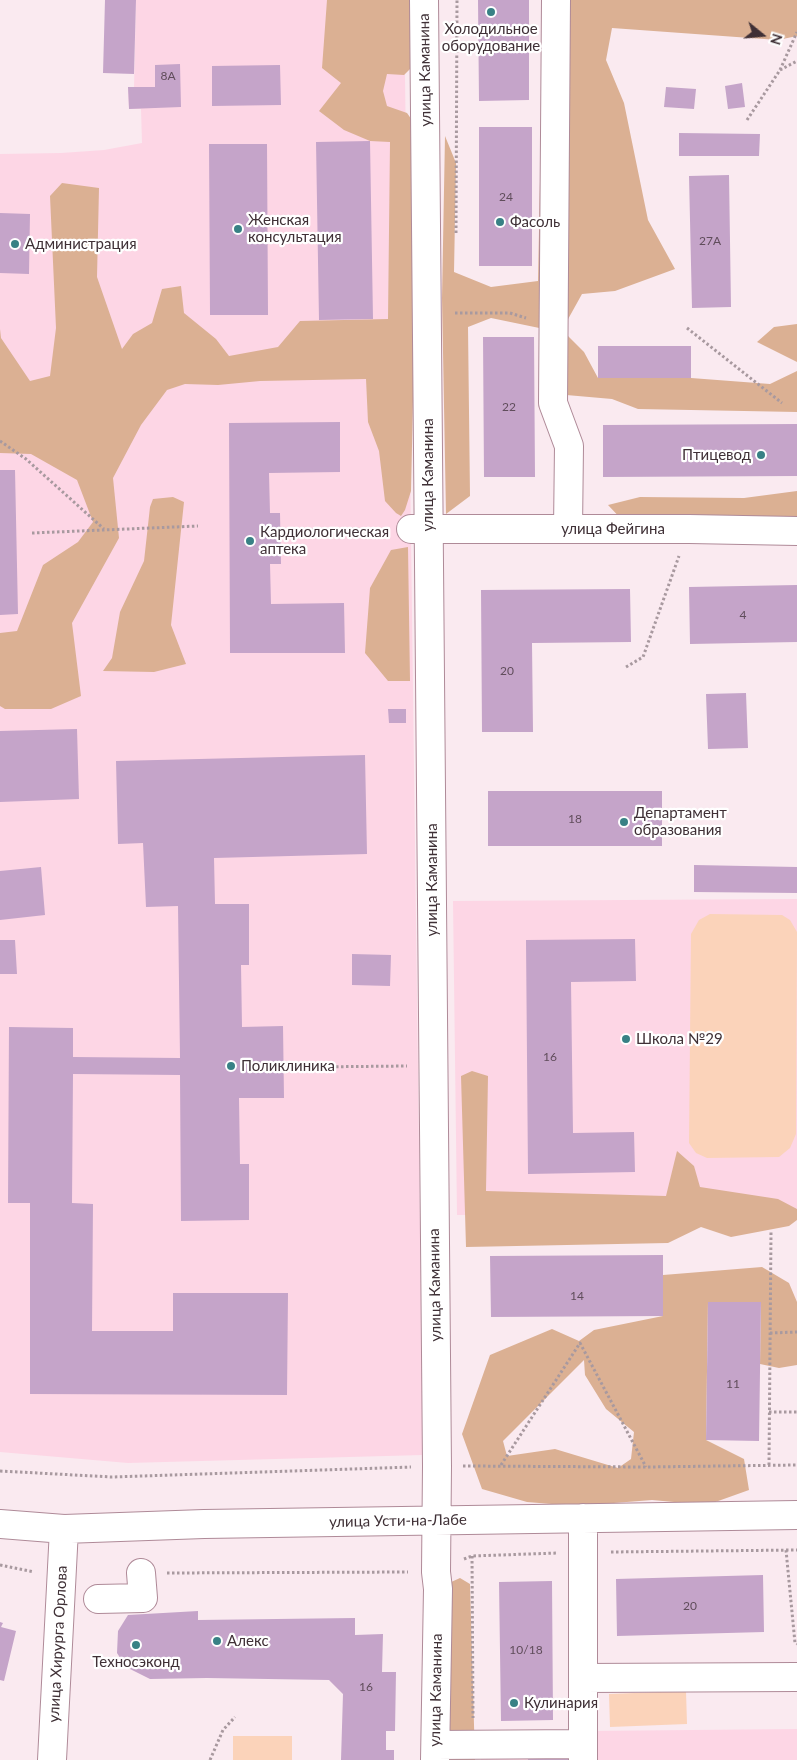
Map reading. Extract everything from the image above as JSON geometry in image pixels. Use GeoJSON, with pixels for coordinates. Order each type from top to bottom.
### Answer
{"type":"FeatureCollection","features":[{"type":"Feature","properties":{"kind":"street","name":"улица Каманина"},"geometry":{"type":"LineString","coordinates":[[424,0],[420,529],[433,1066],[437,1466],[436,1572],[438,1589],[435,1752]]}},
{"type":"Feature","properties":{"kind":"street"},"geometry":{"type":"LineString","coordinates":[[556,0],[553,403],[568,446],[568,529]]}},
{"type":"Feature","properties":{"kind":"street","name":"улица Фейгина"},"geometry":{"type":"LineString","coordinates":[[420,529],[689,528],[797,531]]}},
{"type":"Feature","properties":{"kind":"street","name":"улица Усти-на-Лабе"},"geometry":{"type":"LineString","coordinates":[[0,1524],[64,1529],[204,1524],[797,1516]]}},
{"type":"Feature","properties":{"kind":"street"},"geometry":{"type":"LineString","coordinates":[[435,1752],[473,1744],[583,1752],[583,1518]]}},
{"type":"Feature","properties":{"kind":"street","name":"улица Хирурга Орлова"},"geometry":{"type":"LineString","coordinates":[[52,1760],[64,1529]]}},
{"type":"Feature","properties":{"kind":"street"},"geometry":{"type":"LineString","coordinates":[[98,1599],[143,1598],[141,1573]]}},
{"type":"Feature","properties":{"kind":"street"},"geometry":{"type":"LineString","coordinates":[[583,1678],[797,1677]]}},
{"type":"Feature","properties":{"kind":"path"},"geometry":{"type":"LineString","coordinates":[[747,120],[780,70],[797,32]]}},
{"type":"Feature","properties":{"kind":"path"},"geometry":{"type":"LineString","coordinates":[[780,70],[797,61]]}},
{"type":"Feature","properties":{"kind":"path"},"geometry":{"type":"LineString","coordinates":[[455,313],[510,313]]}},
{"type":"Feature","properties":{"kind":"path"},"geometry":{"type":"LineString","coordinates":[[687,328],[782,403]]}},
{"type":"Feature","properties":{"kind":"path"},"geometry":{"type":"LineString","coordinates":[[0,441],[26,459],[105,530]]}},
{"type":"Feature","properties":{"kind":"path"},"geometry":{"type":"LineString","coordinates":[[32,533],[198,526]]}},
{"type":"Feature","properties":{"kind":"path"},"geometry":{"type":"LineString","coordinates":[[626,667],[643,657],[689,528]]}},
{"type":"Feature","properties":{"kind":"path"},"geometry":{"type":"LineString","coordinates":[[312,530],[361,530]]}},
{"type":"Feature","properties":{"kind":"path"},"geometry":{"type":"LineString","coordinates":[[306,1067],[433,1066]]}},
{"type":"Feature","properties":{"kind":"path"},"geometry":{"type":"LineString","coordinates":[[769,1465],[771,1232]]}},
{"type":"Feature","properties":{"kind":"path"},"geometry":{"type":"LineString","coordinates":[[770,1333],[797,1332]]}},
{"type":"Feature","properties":{"kind":"path"},"geometry":{"type":"LineString","coordinates":[[501,1466],[580,1343],[647,1467]]}},
{"type":"Feature","properties":{"kind":"path"},"geometry":{"type":"LineString","coordinates":[[769,1412],[797,1412]]}},
{"type":"Feature","properties":{"kind":"path"},"geometry":{"type":"LineString","coordinates":[[0,1471],[112,1477],[437,1466],[647,1467],[797,1465]]}},
{"type":"Feature","properties":{"kind":"path"},"geometry":{"type":"LineString","coordinates":[[786,1550],[795,1643],[797,1644]]}},
{"type":"Feature","properties":{"kind":"path"},"geometry":{"type":"LineString","coordinates":[[141,1573],[250,1571],[436,1572],[472,1556],[583,1552],[797,1550]]}},
{"type":"Feature","properties":{"kind":"path"},"geometry":{"type":"LineString","coordinates":[[472,1556],[473,1744]]}},
{"type":"Feature","properties":{"kind":"path"},"geometry":{"type":"LineString","coordinates":[[0,1565],[61,1577]]}},
{"type":"Feature","properties":{"kind":"path"},"geometry":{"type":"LineString","coordinates":[[210,1760],[223,1730],[235,1717]]}},
{"type":"Feature","properties":{"kind":"shaded area"},"geometry":{"type":"Polygon","coordinates":[[[136,0],[404,0],[423,1455],[128,1463],[0,1452],[0,154],[104,150],[142,143],[141,109],[129,109],[128,87],[134,87],[136,0]]]}},
{"type":"Feature","properties":{"kind":"shaded area"},"geometry":{"type":"Polygon","coordinates":[[[327,0],[411,0],[410,69],[404,75],[387,74],[383,91],[387,106],[407,113],[419,130],[411,491],[405,510],[401,516],[385,501],[379,451],[368,422],[366,379],[260,381],[218,385],[185,384],[167,390],[141,425],[113,478],[119,538],[72,623],[81,696],[51,709],[5,709],[0,706],[0,633],[17,631],[43,565],[78,542],[93,522],[77,480],[31,454],[0,453],[0,329],[1,338],[30,381],[50,376],[56,328],[50,196],[62,183],[99,188],[97,277],[122,349],[133,334],[152,323],[162,289],[181,286],[184,313],[216,339],[229,356],[278,347],[300,321],[388,319],[390,142],[370,141],[344,130],[319,111],[341,83],[322,68],[327,0]]]}},
{"type":"Feature","properties":{"kind":"shaded area"},"geometry":{"type":"Polygon","coordinates":[[[541,0],[797,0],[797,36],[778,40],[612,28],[606,60],[624,103],[648,220],[675,269],[615,291],[582,294],[562,330],[584,352],[598,378],[691,378],[770,384],[797,371],[797,412],[638,409],[612,399],[555,394],[549,330],[491,318],[468,327],[470,496],[446,514],[442,298],[445,136],[456,163],[454,272],[491,287],[538,281],[542,82],[541,0]]]}},
{"type":"Feature","properties":{"kind":"shaded area"},"geometry":{"type":"Polygon","coordinates":[[[797,324],[797,362],[757,342],[774,327],[797,324]]]}},
{"type":"Feature","properties":{"kind":"shaded area"},"geometry":{"type":"Polygon","coordinates":[[[797,491],[797,516],[625,523],[608,505],[640,497],[744,498],[797,491]]]}},
{"type":"Feature","properties":{"kind":"shaded area"},"geometry":{"type":"Polygon","coordinates":[[[173,497],[184,502],[171,625],[186,664],[154,672],[103,671],[112,658],[120,612],[144,561],[150,507],[153,499],[173,497]]]}},
{"type":"Feature","properties":{"kind":"shaded area"},"geometry":{"type":"Polygon","coordinates":[[[408,547],[410,681],[388,681],[365,653],[370,588],[391,550],[408,547]]]}},
{"type":"Feature","properties":{"kind":"shaded area","name":"Школа №29"},"geometry":{"type":"Polygon","coordinates":[[[797,899],[797,1213],[457,1215],[453,901],[797,899]]]}},
{"type":"Feature","properties":{"kind":"shaded area"},"geometry":{"type":"Polygon","coordinates":[[[710,914],[782,915],[790,920],[797,932],[796,1134],[790,1148],[779,1157],[707,1158],[696,1153],[689,1143],[691,934],[699,920],[710,914]]]}},
{"type":"Feature","properties":{"kind":"shaded area"},"geometry":{"type":"Polygon","coordinates":[[[472,1071],[488,1076],[486,1191],[666,1196],[677,1151],[694,1166],[700,1187],[778,1199],[797,1209],[797,1220],[789,1226],[731,1237],[701,1227],[668,1243],[466,1247],[461,1076],[472,1071]]]}},
{"type":"Feature","properties":{"kind":"shaded area"},"geometry":{"type":"Polygon","coordinates":[[[762,1267],[789,1283],[797,1302],[797,1365],[779,1368],[760,1364],[761,1302],[708,1302],[706,1440],[744,1459],[749,1490],[707,1505],[652,1500],[576,1506],[527,1502],[482,1489],[462,1434],[490,1355],[552,1329],[579,1341],[594,1330],[663,1316],[663,1275],[762,1267]],[[584,1360],[503,1441],[507,1456],[555,1449],[618,1468],[631,1459],[634,1432],[606,1409],[585,1375],[584,1360]]]}},
{"type":"Feature","properties":{"kind":"shaded area"},"geometry":{"type":"Polygon","coordinates":[[[460,1578],[470,1584],[475,1760],[445,1760],[449,1583],[460,1578]]]}},
{"type":"Feature","properties":{"kind":"shaded area"},"geometry":{"type":"Polygon","coordinates":[[[686,1691],[687,1724],[610,1727],[609,1694],[686,1691]]]}},
{"type":"Feature","properties":{"kind":"shaded area"},"geometry":{"type":"Polygon","coordinates":[[[797,1729],[797,1760],[481,1760],[481,1732],[797,1729]]]}},
{"type":"Feature","properties":{"kind":"shaded area"},"geometry":{"type":"Polygon","coordinates":[[[233,1736],[292,1736],[292,1760],[233,1760],[233,1736]]]}},
{"type":"Feature","properties":{"kind":"building"},"geometry":{"type":"Polygon","coordinates":[[[105,0],[136,0],[134,74],[103,73],[105,0]]]}},
{"type":"Feature","properties":{"kind":"building"},"geometry":{"type":"Polygon","coordinates":[[[478,0],[529,0],[529,100],[479,101],[478,0]]]}},
{"type":"Feature","properties":{"kind":"building"},"geometry":{"type":"Polygon","coordinates":[[[180,64],[181,107],[129,109],[128,87],[155,87],[155,65],[180,64]]]}},
{"type":"Feature","properties":{"kind":"building"},"geometry":{"type":"Polygon","coordinates":[[[280,65],[281,105],[212,106],[212,66],[280,65]]]}},
{"type":"Feature","properties":{"kind":"building"},"geometry":{"type":"Polygon","coordinates":[[[742,83],[745,107],[728,109],[725,86],[742,83]]]}},
{"type":"Feature","properties":{"kind":"building"},"geometry":{"type":"Polygon","coordinates":[[[666,87],[696,89],[694,109],[664,107],[666,87]]]}},
{"type":"Feature","properties":{"kind":"building"},"geometry":{"type":"Polygon","coordinates":[[[479,127],[532,127],[532,266],[479,266],[479,127]]]}},
{"type":"Feature","properties":{"kind":"building"},"geometry":{"type":"Polygon","coordinates":[[[679,133],[760,134],[759,156],[679,156],[679,133]]]}},
{"type":"Feature","properties":{"kind":"building"},"geometry":{"type":"Polygon","coordinates":[[[370,141],[373,319],[319,320],[316,142],[370,141]]]}},
{"type":"Feature","properties":{"kind":"building","name":"Женская консультация"},"geometry":{"type":"Polygon","coordinates":[[[209,144],[267,144],[268,315],[210,315],[209,144]]]}},
{"type":"Feature","properties":{"kind":"building"},"geometry":{"type":"Polygon","coordinates":[[[729,175],[731,307],[692,308],[689,176],[729,175]]]}},
{"type":"Feature","properties":{"kind":"building","name":"Администрация"},"geometry":{"type":"Polygon","coordinates":[[[0,213],[30,214],[29,274],[0,273],[0,213]]]}},
{"type":"Feature","properties":{"kind":"building"},"geometry":{"type":"Polygon","coordinates":[[[483,337],[534,337],[535,477],[484,477],[483,337]]]}},
{"type":"Feature","properties":{"kind":"building"},"geometry":{"type":"Polygon","coordinates":[[[598,346],[691,346],[691,378],[598,378],[598,346]]]}},
{"type":"Feature","properties":{"kind":"building"},"geometry":{"type":"Polygon","coordinates":[[[340,422],[340,472],[269,473],[270,513],[280,513],[281,564],[270,564],[271,604],[344,603],[345,653],[230,653],[229,423],[340,422]]]}},
{"type":"Feature","properties":{"kind":"building"},"geometry":{"type":"Polygon","coordinates":[[[797,424],[797,476],[603,477],[603,425],[797,424]]]}},
{"type":"Feature","properties":{"kind":"building"},"geometry":{"type":"Polygon","coordinates":[[[0,470],[15,470],[18,614],[0,615],[0,470]]]}},
{"type":"Feature","properties":{"kind":"building"},"geometry":{"type":"Polygon","coordinates":[[[797,585],[797,642],[690,644],[689,587],[797,585]]]}},
{"type":"Feature","properties":{"kind":"building"},"geometry":{"type":"Polygon","coordinates":[[[630,589],[631,642],[532,643],[533,732],[482,732],[481,590],[630,589]]]}},
{"type":"Feature","properties":{"kind":"building"},"geometry":{"type":"Polygon","coordinates":[[[746,693],[748,748],[708,749],[706,694],[746,693]]]}},
{"type":"Feature","properties":{"kind":"building"},"geometry":{"type":"Polygon","coordinates":[[[388,709],[406,709],[406,723],[389,723],[388,709]]]}},
{"type":"Feature","properties":{"kind":"building"},"geometry":{"type":"Polygon","coordinates":[[[77,729],[79,799],[0,802],[0,731],[77,729]]]}},
{"type":"Feature","properties":{"kind":"building"},"geometry":{"type":"Polygon","coordinates":[[[365,755],[367,854],[214,858],[215,904],[249,904],[249,965],[241,965],[242,1027],[283,1026],[284,1098],[239,1098],[240,1164],[249,1164],[249,1220],[181,1221],[180,1075],[73,1074],[72,1203],[93,1204],[92,1331],[173,1331],[173,1293],[288,1293],[287,1395],[30,1394],[30,1203],[8,1203],[9,1027],[73,1028],[73,1057],[180,1058],[178,906],[146,907],[143,843],[118,844],[116,761],[365,755]]]}},
{"type":"Feature","properties":{"kind":"building"},"geometry":{"type":"Polygon","coordinates":[[[488,791],[662,791],[662,846],[488,846],[488,791]]]}},
{"type":"Feature","properties":{"kind":"building"},"geometry":{"type":"Polygon","coordinates":[[[694,865],[797,867],[797,893],[694,892],[694,865]]]}},
{"type":"Feature","properties":{"kind":"building"},"geometry":{"type":"Polygon","coordinates":[[[41,867],[45,915],[0,920],[0,871],[41,867]]]}},
{"type":"Feature","properties":{"kind":"building"},"geometry":{"type":"Polygon","coordinates":[[[635,939],[636,981],[571,982],[573,1133],[634,1132],[635,1172],[528,1174],[526,940],[635,939]]]}},
{"type":"Feature","properties":{"kind":"building"},"geometry":{"type":"Polygon","coordinates":[[[0,940],[15,940],[17,974],[0,974],[0,940]]]}},
{"type":"Feature","properties":{"kind":"building"},"geometry":{"type":"Polygon","coordinates":[[[352,954],[391,955],[390,986],[352,985],[352,954]]]}},
{"type":"Feature","properties":{"kind":"building"},"geometry":{"type":"Polygon","coordinates":[[[663,1255],[663,1316],[491,1317],[490,1256],[663,1255]]]}},
{"type":"Feature","properties":{"kind":"building"},"geometry":{"type":"Polygon","coordinates":[[[708,1302],[761,1302],[759,1441],[706,1440],[708,1302]]]}},
{"type":"Feature","properties":{"kind":"building"},"geometry":{"type":"Polygon","coordinates":[[[763,1575],[764,1632],[617,1636],[616,1579],[763,1575]]]}},
{"type":"Feature","properties":{"kind":"building"},"geometry":{"type":"Polygon","coordinates":[[[552,1581],[553,1720],[501,1721],[499,1582],[552,1581]]]}},
{"type":"Feature","properties":{"kind":"building"},"geometry":{"type":"Polygon","coordinates":[[[198,1611],[198,1620],[355,1618],[355,1635],[383,1634],[382,1672],[396,1672],[395,1731],[386,1731],[386,1750],[394,1750],[394,1760],[341,1760],[343,1694],[329,1680],[150,1679],[126,1667],[117,1653],[118,1631],[128,1615],[198,1611]]]}},
{"type":"Feature","properties":{"kind":"building"},"geometry":{"type":"Polygon","coordinates":[[[0,1622],[3,1623],[1,1627],[16,1631],[4,1681],[0,1680],[0,1622]]]}},
{"type":"Feature","properties":{"kind":"building"},"geometry":{"type":"Polygon","coordinates":[[[528,1758],[572,1758],[572,1760],[528,1760],[528,1758]]]}},
{"type":"Feature","properties":{"kind":"place","name":"Холодильное оборудование"},"geometry":{"type":"Point","coordinates":[491,12]}},
{"type":"Feature","properties":{"kind":"place","name":"Фасоль"},"geometry":{"type":"Point","coordinates":[500,222]}},
{"type":"Feature","properties":{"kind":"place","name":"Женская консультация"},"geometry":{"type":"Point","coordinates":[238,229]}},
{"type":"Feature","properties":{"kind":"place","name":"Администрация"},"geometry":{"type":"Point","coordinates":[15,244]}},
{"type":"Feature","properties":{"kind":"place","name":"Птицевод"},"geometry":{"type":"Point","coordinates":[761,455]}},
{"type":"Feature","properties":{"kind":"place","name":"Кардиологическая аптека"},"geometry":{"type":"Point","coordinates":[250,541]}},
{"type":"Feature","properties":{"kind":"place","name":"Департамент образования"},"geometry":{"type":"Point","coordinates":[624,822]}},
{"type":"Feature","properties":{"kind":"place","name":"Школа №29"},"geometry":{"type":"Point","coordinates":[626,1039]}},
{"type":"Feature","properties":{"kind":"place","name":"Поликлиника"},"geometry":{"type":"Point","coordinates":[231,1066]}},
{"type":"Feature","properties":{"kind":"place","name":"Алекс"},"geometry":{"type":"Point","coordinates":[217,1641]}},
{"type":"Feature","properties":{"kind":"place","name":"Техносэконд"},"geometry":{"type":"Point","coordinates":[136,1645]}},
{"type":"Feature","properties":{"kind":"place","name":"Кулинария"},"geometry":{"type":"Point","coordinates":[514,1703]}}]}
